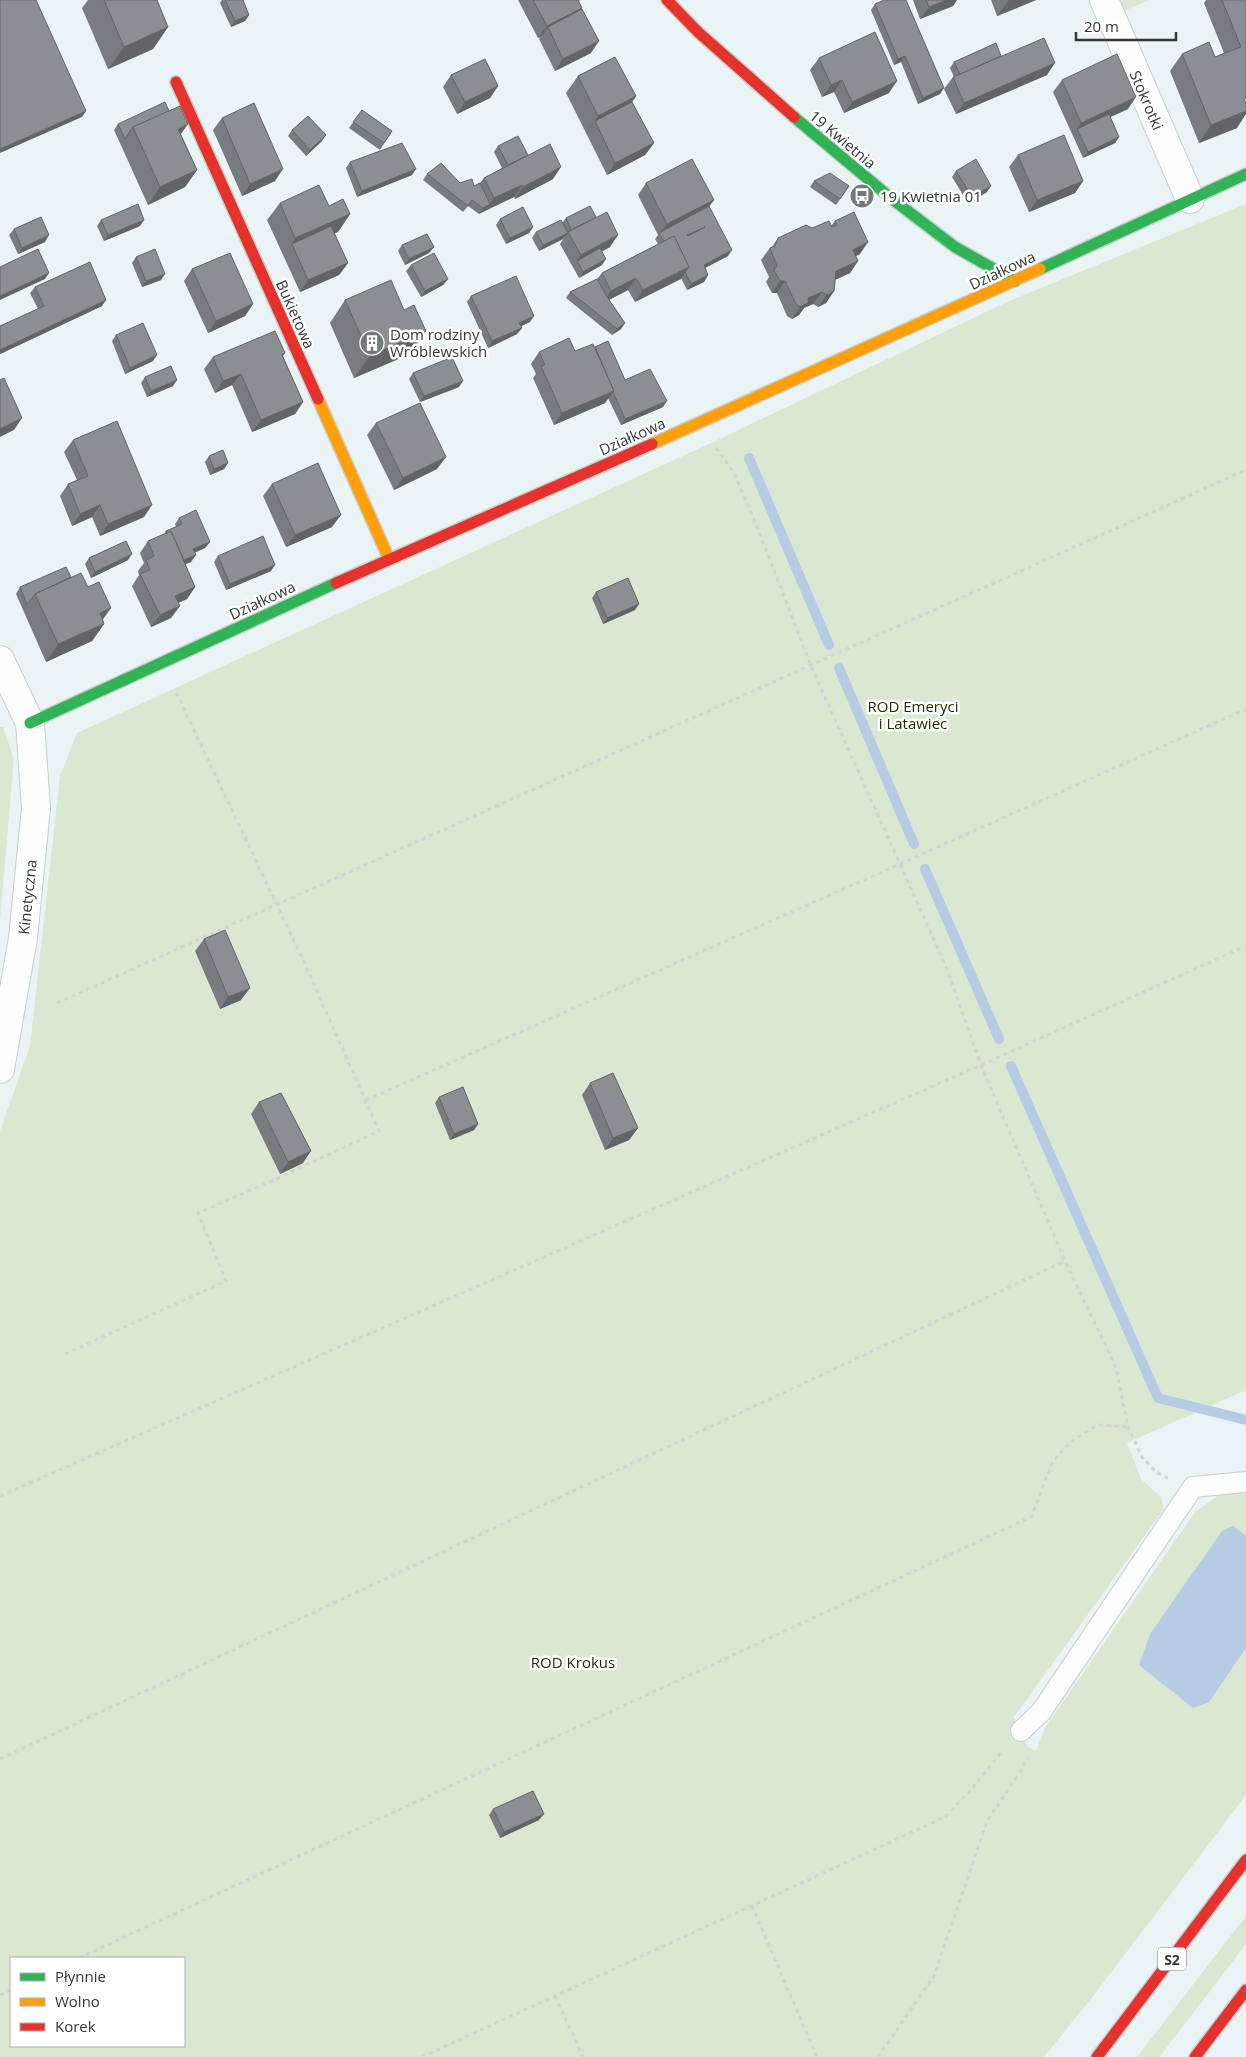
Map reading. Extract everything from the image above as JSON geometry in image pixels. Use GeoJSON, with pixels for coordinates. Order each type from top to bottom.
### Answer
{"type":"FeatureCollection","features":[{"type":"Feature","properties":{"kind":"main road","name":"19 Kwietnia"},"geometry":{"type":"LineString","coordinates":[[667,0],[698,32],[808,130],[879,189],[955,247],[1015,281]]}},
{"type":"Feature","properties":{"kind":"main road","name":"Bukietowa"},"geometry":{"type":"LineString","coordinates":[[176,82],[389,559]]}},
{"type":"Feature","properties":{"kind":"main road","name":"Działkowa"},"geometry":{"type":"LineString","coordinates":[[30,723],[389,559],[702,422],[1015,281],[1246,174]]}},
{"type":"Feature","properties":{"kind":"main road","name":"S2"},"geometry":{"type":"LineString","coordinates":[[1097,2057],[1246,1860]]}},
{"type":"Feature","properties":{"kind":"main road"},"geometry":{"type":"LineString","coordinates":[[1195,2057],[1246,1990]]}},
{"type":"Feature","properties":{"kind":"street","name":"Stokrotki"},"geometry":{"type":"LineString","coordinates":[[1104,0],[1190,199]]}},
{"type":"Feature","properties":{"kind":"street"},"geometry":{"type":"LineString","coordinates":[[0,660],[30,723]]}},
{"type":"Feature","properties":{"kind":"street","name":"Kinetyczna"},"geometry":{"type":"LineString","coordinates":[[0,1069],[23,938],[36,808],[30,723]]}},
{"type":"Feature","properties":{"kind":"lane"},"geometry":{"type":"LineString","coordinates":[[1021,1731],[1040,1712],[1193,1488],[1246,1482]]}},
{"type":"Feature","properties":{"kind":"path"},"geometry":{"type":"LineString","coordinates":[[702,422],[711,443],[724,457],[733,471],[756,524],[811,666],[947,969],[981,1065],[1064,1261],[1116,1367],[1128,1427],[1142,1457],[1156,1472],[1193,1488]]}},
{"type":"Feature","properties":{"kind":"path"},"geometry":{"type":"LineString","coordinates":[[56,1003],[1246,470]]}},
{"type":"Feature","properties":{"kind":"path"},"geometry":{"type":"LineString","coordinates":[[66,1354],[226,1281],[198,1213],[379,1131],[276,904],[162,663]]}},
{"type":"Feature","properties":{"kind":"path"},"geometry":{"type":"LineString","coordinates":[[366,1100],[900,864],[1246,708]]}},
{"type":"Feature","properties":{"kind":"path"},"geometry":{"type":"LineString","coordinates":[[0,1496],[981,1065],[1246,946]]}},
{"type":"Feature","properties":{"kind":"path"},"geometry":{"type":"LineString","coordinates":[[0,1758],[1064,1261]]}},
{"type":"Feature","properties":{"kind":"path"},"geometry":{"type":"LineString","coordinates":[[81,1957],[1031,1517],[1053,1462],[1074,1439],[1098,1425],[1128,1427]]}},
{"type":"Feature","properties":{"kind":"path"},"geometry":{"type":"LineString","coordinates":[[878,2057],[934,1976],[987,1821],[1022,1769],[1040,1729],[1040,1712]]}},
{"type":"Feature","properties":{"kind":"path"},"geometry":{"type":"LineString","coordinates":[[422,2057],[945,1817],[1021,1731]]}},
{"type":"Feature","properties":{"kind":"path"},"geometry":{"type":"LineString","coordinates":[[752,1906],[817,2057]]}},
{"type":"Feature","properties":{"kind":"path"},"geometry":{"type":"LineString","coordinates":[[555,1996],[583,2057]]}},
{"type":"Feature","properties":{"kind":"green space"},"geometry":{"type":"Polygon","coordinates":[[[1116,0],[1150,0],[1121,12],[1116,0]]]}},
{"type":"Feature","properties":{"kind":"green space"},"geometry":{"type":"Polygon","coordinates":[[[1246,204],[1246,1390],[1127,1443],[1141,1479],[1161,1497],[1164,1509],[1014,1717],[1028,1747],[1036,1751],[1045,1728],[1195,1512],[1219,1495],[1246,1493],[1246,1795],[1094,1995],[1044,2057],[0,2057],[0,1131],[30,1046],[60,776],[77,733],[711,443],[1009,301],[1246,204]]]}},
{"type":"Feature","properties":{"kind":"green space"},"geometry":{"type":"Polygon","coordinates":[[[0,727],[3,727],[14,759],[0,919],[0,727]]]}},
{"type":"Feature","properties":{"kind":"green space"},"geometry":{"type":"Polygon","coordinates":[[[1246,1916],[1246,1944],[1164,2051],[1159,2057],[1137,2057],[1246,1916]]]}},
{"type":"Feature","properties":{"kind":"water"},"geometry":{"type":"Polygon","coordinates":[[[1233,1526],[1246,1536],[1246,1648],[1209,1702],[1193,1708],[1139,1665],[1150,1634],[1222,1531],[1233,1526]]]}},
{"type":"Feature","properties":{"kind":"building"},"geometry":{"type":"Polygon","coordinates":[[[0,0],[36,0],[86,111],[0,149],[0,0]]]}},
{"type":"Feature","properties":{"kind":"building"},"geometry":{"type":"Polygon","coordinates":[[[104,0],[157,0],[168,27],[124,47],[104,0]]]}},
{"type":"Feature","properties":{"kind":"building"},"geometry":{"type":"Polygon","coordinates":[[[225,0],[243,0],[249,15],[235,21],[225,0]]]}},
{"type":"Feature","properties":{"kind":"building"},"geometry":{"type":"Polygon","coordinates":[[[533,0],[578,0],[582,8],[547,26],[533,0]]]}},
{"type":"Feature","properties":{"kind":"building"},"geometry":{"type":"Polygon","coordinates":[[[884,0],[906,0],[944,88],[923,98],[905,56],[898,59],[875,4],[884,0]]]}},
{"type":"Feature","properties":{"kind":"building"},"geometry":{"type":"Polygon","coordinates":[[[926,0],[947,0],[929,7],[926,0]]]}},
{"type":"Feature","properties":{"kind":"building"},"geometry":{"type":"Polygon","coordinates":[[[1222,0],[1246,0],[1246,98],[1244,99],[1246,111],[1211,125],[1182,54],[1209,42],[1215,57],[1241,47],[1222,0]]]}},
{"type":"Feature","properties":{"kind":"building"},"geometry":{"type":"Polygon","coordinates":[[[582,9],[599,41],[563,59],[548,27],[582,9]]]}},
{"type":"Feature","properties":{"kind":"building"},"geometry":{"type":"Polygon","coordinates":[[[875,32],[897,81],[852,102],[842,80],[831,85],[819,58],[875,32]]]}},
{"type":"Feature","properties":{"kind":"building"},"geometry":{"type":"Polygon","coordinates":[[[1044,38],[1055,63],[964,103],[953,77],[1044,38]]]}},
{"type":"Feature","properties":{"kind":"building"},"geometry":{"type":"Polygon","coordinates":[[[996,43],[1001,56],[960,74],[954,62],[996,43]]]}},
{"type":"Feature","properties":{"kind":"building"},"geometry":{"type":"Polygon","coordinates":[[[1117,54],[1136,97],[1081,123],[1062,80],[1117,54]]]}},
{"type":"Feature","properties":{"kind":"building"},"geometry":{"type":"Polygon","coordinates":[[[615,57],[636,96],[598,116],[578,76],[615,57]]]}},
{"type":"Feature","properties":{"kind":"building"},"geometry":{"type":"Polygon","coordinates":[[[485,59],[498,86],[465,102],[451,75],[485,59]]]}},
{"type":"Feature","properties":{"kind":"building"},"geometry":{"type":"Polygon","coordinates":[[[165,102],[169,111],[133,127],[125,139],[118,124],[165,102]]]}},
{"type":"Feature","properties":{"kind":"building"},"geometry":{"type":"Polygon","coordinates":[[[632,102],[654,143],[615,163],[595,121],[632,102]]]}},
{"type":"Feature","properties":{"kind":"building"},"geometry":{"type":"Polygon","coordinates":[[[254,103],[283,169],[250,184],[222,118],[254,103]]]}},
{"type":"Feature","properties":{"kind":"building"},"geometry":{"type":"Polygon","coordinates":[[[180,106],[188,124],[178,129],[197,170],[160,187],[133,127],[180,106]]]}},
{"type":"Feature","properties":{"kind":"building"},"geometry":{"type":"Polygon","coordinates":[[[362,110],[392,131],[384,143],[353,122],[362,110]]]}},
{"type":"Feature","properties":{"kind":"building"},"geometry":{"type":"Polygon","coordinates":[[[1109,114],[1119,137],[1088,152],[1077,129],[1109,114]]]}},
{"type":"Feature","properties":{"kind":"building"},"geometry":{"type":"Polygon","coordinates":[[[308,116],[326,135],[310,150],[292,130],[308,116]]]}},
{"type":"Feature","properties":{"kind":"building"},"geometry":{"type":"Polygon","coordinates":[[[1064,135],[1083,181],[1037,200],[1018,155],[1064,135]]]}},
{"type":"Feature","properties":{"kind":"building"},"geometry":{"type":"Polygon","coordinates":[[[518,136],[528,155],[508,165],[498,146],[518,136]]]}},
{"type":"Feature","properties":{"kind":"building"},"geometry":{"type":"Polygon","coordinates":[[[402,143],[416,169],[362,191],[350,162],[402,143]]]}},
{"type":"Feature","properties":{"kind":"building"},"geometry":{"type":"Polygon","coordinates":[[[550,144],[561,167],[523,187],[522,185],[494,198],[484,178],[550,144]]]}},
{"type":"Feature","properties":{"kind":"building"},"geometry":{"type":"Polygon","coordinates":[[[692,159],[714,200],[667,224],[646,183],[692,159]]]}},
{"type":"Feature","properties":{"kind":"building"},"geometry":{"type":"Polygon","coordinates":[[[976,159],[991,186],[972,197],[956,171],[976,159]]]}},
{"type":"Feature","properties":{"kind":"building"},"geometry":{"type":"Polygon","coordinates":[[[441,163],[460,183],[472,179],[474,186],[480,183],[490,204],[483,208],[472,200],[468,206],[427,174],[441,163]]]}},
{"type":"Feature","properties":{"kind":"building"},"geometry":{"type":"Polygon","coordinates":[[[830,173],[849,186],[840,199],[814,181],[830,173]]]}},
{"type":"Feature","properties":{"kind":"building"},"geometry":{"type":"Polygon","coordinates":[[[319,185],[329,206],[343,199],[350,214],[295,238],[280,203],[319,185]]]}},
{"type":"Feature","properties":{"kind":"building"},"geometry":{"type":"Polygon","coordinates":[[[138,204],[144,220],[108,235],[101,220],[138,204]]]}},
{"type":"Feature","properties":{"kind":"building"},"geometry":{"type":"Polygon","coordinates":[[[590,206],[596,217],[571,230],[566,218],[590,206]]]}},
{"type":"Feature","properties":{"kind":"building"},"geometry":{"type":"Polygon","coordinates":[[[709,206],[732,250],[704,265],[708,275],[691,284],[685,272],[689,267],[674,236],[664,241],[659,233],[709,206]]]}},
{"type":"Feature","properties":{"kind":"building"},"geometry":{"type":"Polygon","coordinates":[[[523,207],[533,227],[510,238],[500,219],[523,207]]]}},
{"type":"Feature","properties":{"kind":"building"},"geometry":{"type":"Polygon","coordinates":[[[607,212],[618,235],[581,255],[568,232],[607,212]]]}},
{"type":"Feature","properties":{"kind":"building"},"geometry":{"type":"Polygon","coordinates":[[[854,212],[868,242],[853,250],[858,261],[836,271],[834,291],[827,295],[822,292],[808,298],[808,303],[800,307],[796,304],[785,281],[780,281],[774,270],[777,266],[770,248],[775,246],[778,238],[806,225],[812,228],[829,221],[832,227],[837,225],[835,221],[854,212]]]}},
{"type":"Feature","properties":{"kind":"building"},"geometry":{"type":"Polygon","coordinates":[[[41,217],[49,235],[22,248],[14,229],[41,217]]]}},
{"type":"Feature","properties":{"kind":"building"},"geometry":{"type":"Polygon","coordinates":[[[561,220],[568,233],[543,245],[536,232],[561,220]]]}},
{"type":"Feature","properties":{"kind":"building"},"geometry":{"type":"Polygon","coordinates":[[[331,226],[348,263],[308,280],[292,244],[331,226]]]}},
{"type":"Feature","properties":{"kind":"building"},"geometry":{"type":"Polygon","coordinates":[[[427,234],[434,247],[409,259],[402,245],[427,234]]]}},
{"type":"Feature","properties":{"kind":"building"},"geometry":{"type":"Polygon","coordinates":[[[674,236],[689,267],[643,290],[636,278],[611,291],[602,273],[674,236]]]}},
{"type":"Feature","properties":{"kind":"building"},"geometry":{"type":"Polygon","coordinates":[[[600,248],[606,259],[583,272],[577,261],[600,248]]]}},
{"type":"Feature","properties":{"kind":"building"},"geometry":{"type":"Polygon","coordinates":[[[38,249],[49,273],[0,296],[0,267],[38,249]]]}},
{"type":"Feature","properties":{"kind":"building"},"geometry":{"type":"Polygon","coordinates":[[[155,249],[165,274],[146,281],[136,257],[155,249]]]}},
{"type":"Feature","properties":{"kind":"building"},"geometry":{"type":"Polygon","coordinates":[[[230,253],[253,304],[216,321],[192,269],[230,253]]]}},
{"type":"Feature","properties":{"kind":"building"},"geometry":{"type":"Polygon","coordinates":[[[434,253],[448,279],[425,291],[411,265],[434,253]]]}},
{"type":"Feature","properties":{"kind":"building"},"geometry":{"type":"Polygon","coordinates":[[[90,262],[106,300],[0,350],[0,326],[44,306],[35,287],[90,262]]]}},
{"type":"Feature","properties":{"kind":"building"},"geometry":{"type":"Polygon","coordinates":[[[516,276],[534,316],[519,323],[522,328],[492,341],[471,296],[516,276]]]}},
{"type":"Feature","properties":{"kind":"building"},"geometry":{"type":"Polygon","coordinates":[[[597,279],[625,323],[617,329],[570,292],[597,279]]]}},
{"type":"Feature","properties":{"kind":"building"},"geometry":{"type":"Polygon","coordinates":[[[391,280],[404,310],[414,305],[426,331],[370,356],[345,300],[391,280]]]}},
{"type":"Feature","properties":{"kind":"building"},"geometry":{"type":"Polygon","coordinates":[[[143,323],[157,355],[130,368],[116,335],[143,323]]]}},
{"type":"Feature","properties":{"kind":"building"},"geometry":{"type":"Polygon","coordinates":[[[275,331],[285,353],[282,355],[303,402],[261,420],[241,374],[223,381],[213,357],[275,331]]]}},
{"type":"Feature","properties":{"kind":"building"},"geometry":{"type":"Polygon","coordinates":[[[569,338],[575,351],[593,344],[614,391],[562,413],[541,366],[545,365],[539,352],[569,338]]]}},
{"type":"Feature","properties":{"kind":"building"},"geometry":{"type":"Polygon","coordinates":[[[608,341],[625,380],[650,369],[667,401],[625,419],[595,347],[608,341]]]}},
{"type":"Feature","properties":{"kind":"building"},"geometry":{"type":"Polygon","coordinates":[[[452,357],[463,381],[424,396],[413,373],[452,357]]]}},
{"type":"Feature","properties":{"kind":"building"},"geometry":{"type":"Polygon","coordinates":[[[171,366],[177,380],[151,391],[145,377],[171,366]]]}},
{"type":"Feature","properties":{"kind":"building"},"geometry":{"type":"Polygon","coordinates":[[[4,378],[22,418],[0,429],[0,380],[4,378]]]}},
{"type":"Feature","properties":{"kind":"building"},"geometry":{"type":"Polygon","coordinates":[[[420,403],[446,457],[403,478],[376,423],[420,403]]]}},
{"type":"Feature","properties":{"kind":"building"},"geometry":{"type":"Polygon","coordinates":[[[117,421],[152,505],[108,524],[100,505],[80,514],[68,484],[88,476],[73,440],[117,421]]]}},
{"type":"Feature","properties":{"kind":"building"},"geometry":{"type":"Polygon","coordinates":[[[223,450],[228,463],[214,469],[209,456],[223,450]]]}},
{"type":"Feature","properties":{"kind":"building"},"geometry":{"type":"Polygon","coordinates":[[[318,463],[341,515],[295,535],[272,484],[318,463]]]}},
{"type":"Feature","properties":{"kind":"building"},"geometry":{"type":"Polygon","coordinates":[[[196,510],[210,542],[193,549],[196,555],[184,560],[171,531],[167,533],[166,531],[182,524],[179,518],[196,510]]]}},
{"type":"Feature","properties":{"kind":"building"},"geometry":{"type":"Polygon","coordinates":[[[171,531],[195,587],[175,596],[180,606],[160,615],[140,574],[150,570],[146,560],[154,556],[148,541],[171,531]]]}},
{"type":"Feature","properties":{"kind":"building"},"geometry":{"type":"Polygon","coordinates":[[[263,536],[275,565],[230,584],[218,556],[263,536]]]}},
{"type":"Feature","properties":{"kind":"building"},"geometry":{"type":"Polygon","coordinates":[[[126,541],[132,554],[95,572],[89,558],[126,541]]]}},
{"type":"Feature","properties":{"kind":"building"},"geometry":{"type":"Polygon","coordinates":[[[66,567],[71,577],[35,594],[27,605],[20,587],[66,567]]]}},
{"type":"Feature","properties":{"kind":"building"},"geometry":{"type":"Polygon","coordinates":[[[81,573],[88,587],[99,582],[111,608],[100,613],[104,624],[58,644],[35,594],[81,573]]]}},
{"type":"Feature","properties":{"kind":"building"},"geometry":{"type":"Polygon","coordinates":[[[628,578],[639,604],[607,618],[596,592],[628,578]]]}},
{"type":"Feature","properties":{"kind":"building"},"geometry":{"type":"Polygon","coordinates":[[[225,930],[250,988],[228,997],[204,939],[225,930]]]}},
{"type":"Feature","properties":{"kind":"building"},"geometry":{"type":"Polygon","coordinates":[[[613,1073],[638,1128],[613,1138],[590,1083],[613,1073]]]}},
{"type":"Feature","properties":{"kind":"building"},"geometry":{"type":"Polygon","coordinates":[[[463,1087],[478,1124],[454,1134],[439,1097],[463,1087]]]}},
{"type":"Feature","properties":{"kind":"building"},"geometry":{"type":"Polygon","coordinates":[[[281,1093],[311,1151],[288,1162],[259,1102],[281,1093]]]}},
{"type":"Feature","properties":{"kind":"building"},"geometry":{"type":"Polygon","coordinates":[[[533,1791],[544,1814],[504,1832],[493,1809],[533,1791]]]}},
{"type":"Feature","properties":{"kind":"waterway"},"geometry":{"type":"LineString","coordinates":[[749,458],[829,645]]}},
{"type":"Feature","properties":{"kind":"waterway"},"geometry":{"type":"LineString","coordinates":[[839,668],[914,844]]}},
{"type":"Feature","properties":{"kind":"waterway"},"geometry":{"type":"LineString","coordinates":[[925,869],[999,1039]]}},
{"type":"Feature","properties":{"kind":"waterway"},"geometry":{"type":"LineString","coordinates":[[1011,1066],[1158,1398],[1246,1420]]}},
{"type":"Feature","properties":{"kind":"traffic: fast"},"geometry":{"type":"LineString","coordinates":[[794,117],[892,199],[955,247],[1015,281]]}},
{"type":"Feature","properties":{"kind":"traffic: fast"},"geometry":{"type":"LineString","coordinates":[[1040,269],[1246,174]]}},
{"type":"Feature","properties":{"kind":"traffic: fast"},"geometry":{"type":"LineString","coordinates":[[30,723],[336,583]]}},
{"type":"Feature","properties":{"kind":"traffic: slow"},"geometry":{"type":"LineString","coordinates":[[652,444],[1040,269]]}},
{"type":"Feature","properties":{"kind":"traffic: slow"},"geometry":{"type":"LineString","coordinates":[[318,399],[389,559]]}},
{"type":"Feature","properties":{"kind":"traffic: jam"},"geometry":{"type":"LineString","coordinates":[[667,0],[698,32],[794,117]]}},
{"type":"Feature","properties":{"kind":"traffic: jam"},"geometry":{"type":"LineString","coordinates":[[176,82],[318,399]]}},
{"type":"Feature","properties":{"kind":"traffic: jam"},"geometry":{"type":"LineString","coordinates":[[336,583],[652,444]]}},
{"type":"Feature","properties":{"kind":"traffic: jam"},"geometry":{"type":"LineString","coordinates":[[1097,2057],[1246,1860]]}},
{"type":"Feature","properties":{"kind":"traffic: jam"},"geometry":{"type":"LineString","coordinates":[[1195,2057],[1246,1990]]}},
{"type":"Feature","properties":{"kind":"place","name":"19 Kwietnia 01"},"geometry":{"type":"Point","coordinates":[862,196]}},
{"type":"Feature","properties":{"kind":"place","name":"Dom rodziny Wróblewskich"},"geometry":{"type":"Point","coordinates":[372,343]}},
{"type":"Feature","properties":{"kind":"park label","name":"ROD Emeryci i Latawiec"},"geometry":{"type":"Point","coordinates":[913,714]}},
{"type":"Feature","properties":{"kind":"park label","name":"ROD Krokus"},"geometry":{"type":"Point","coordinates":[573,1662]}}]}
